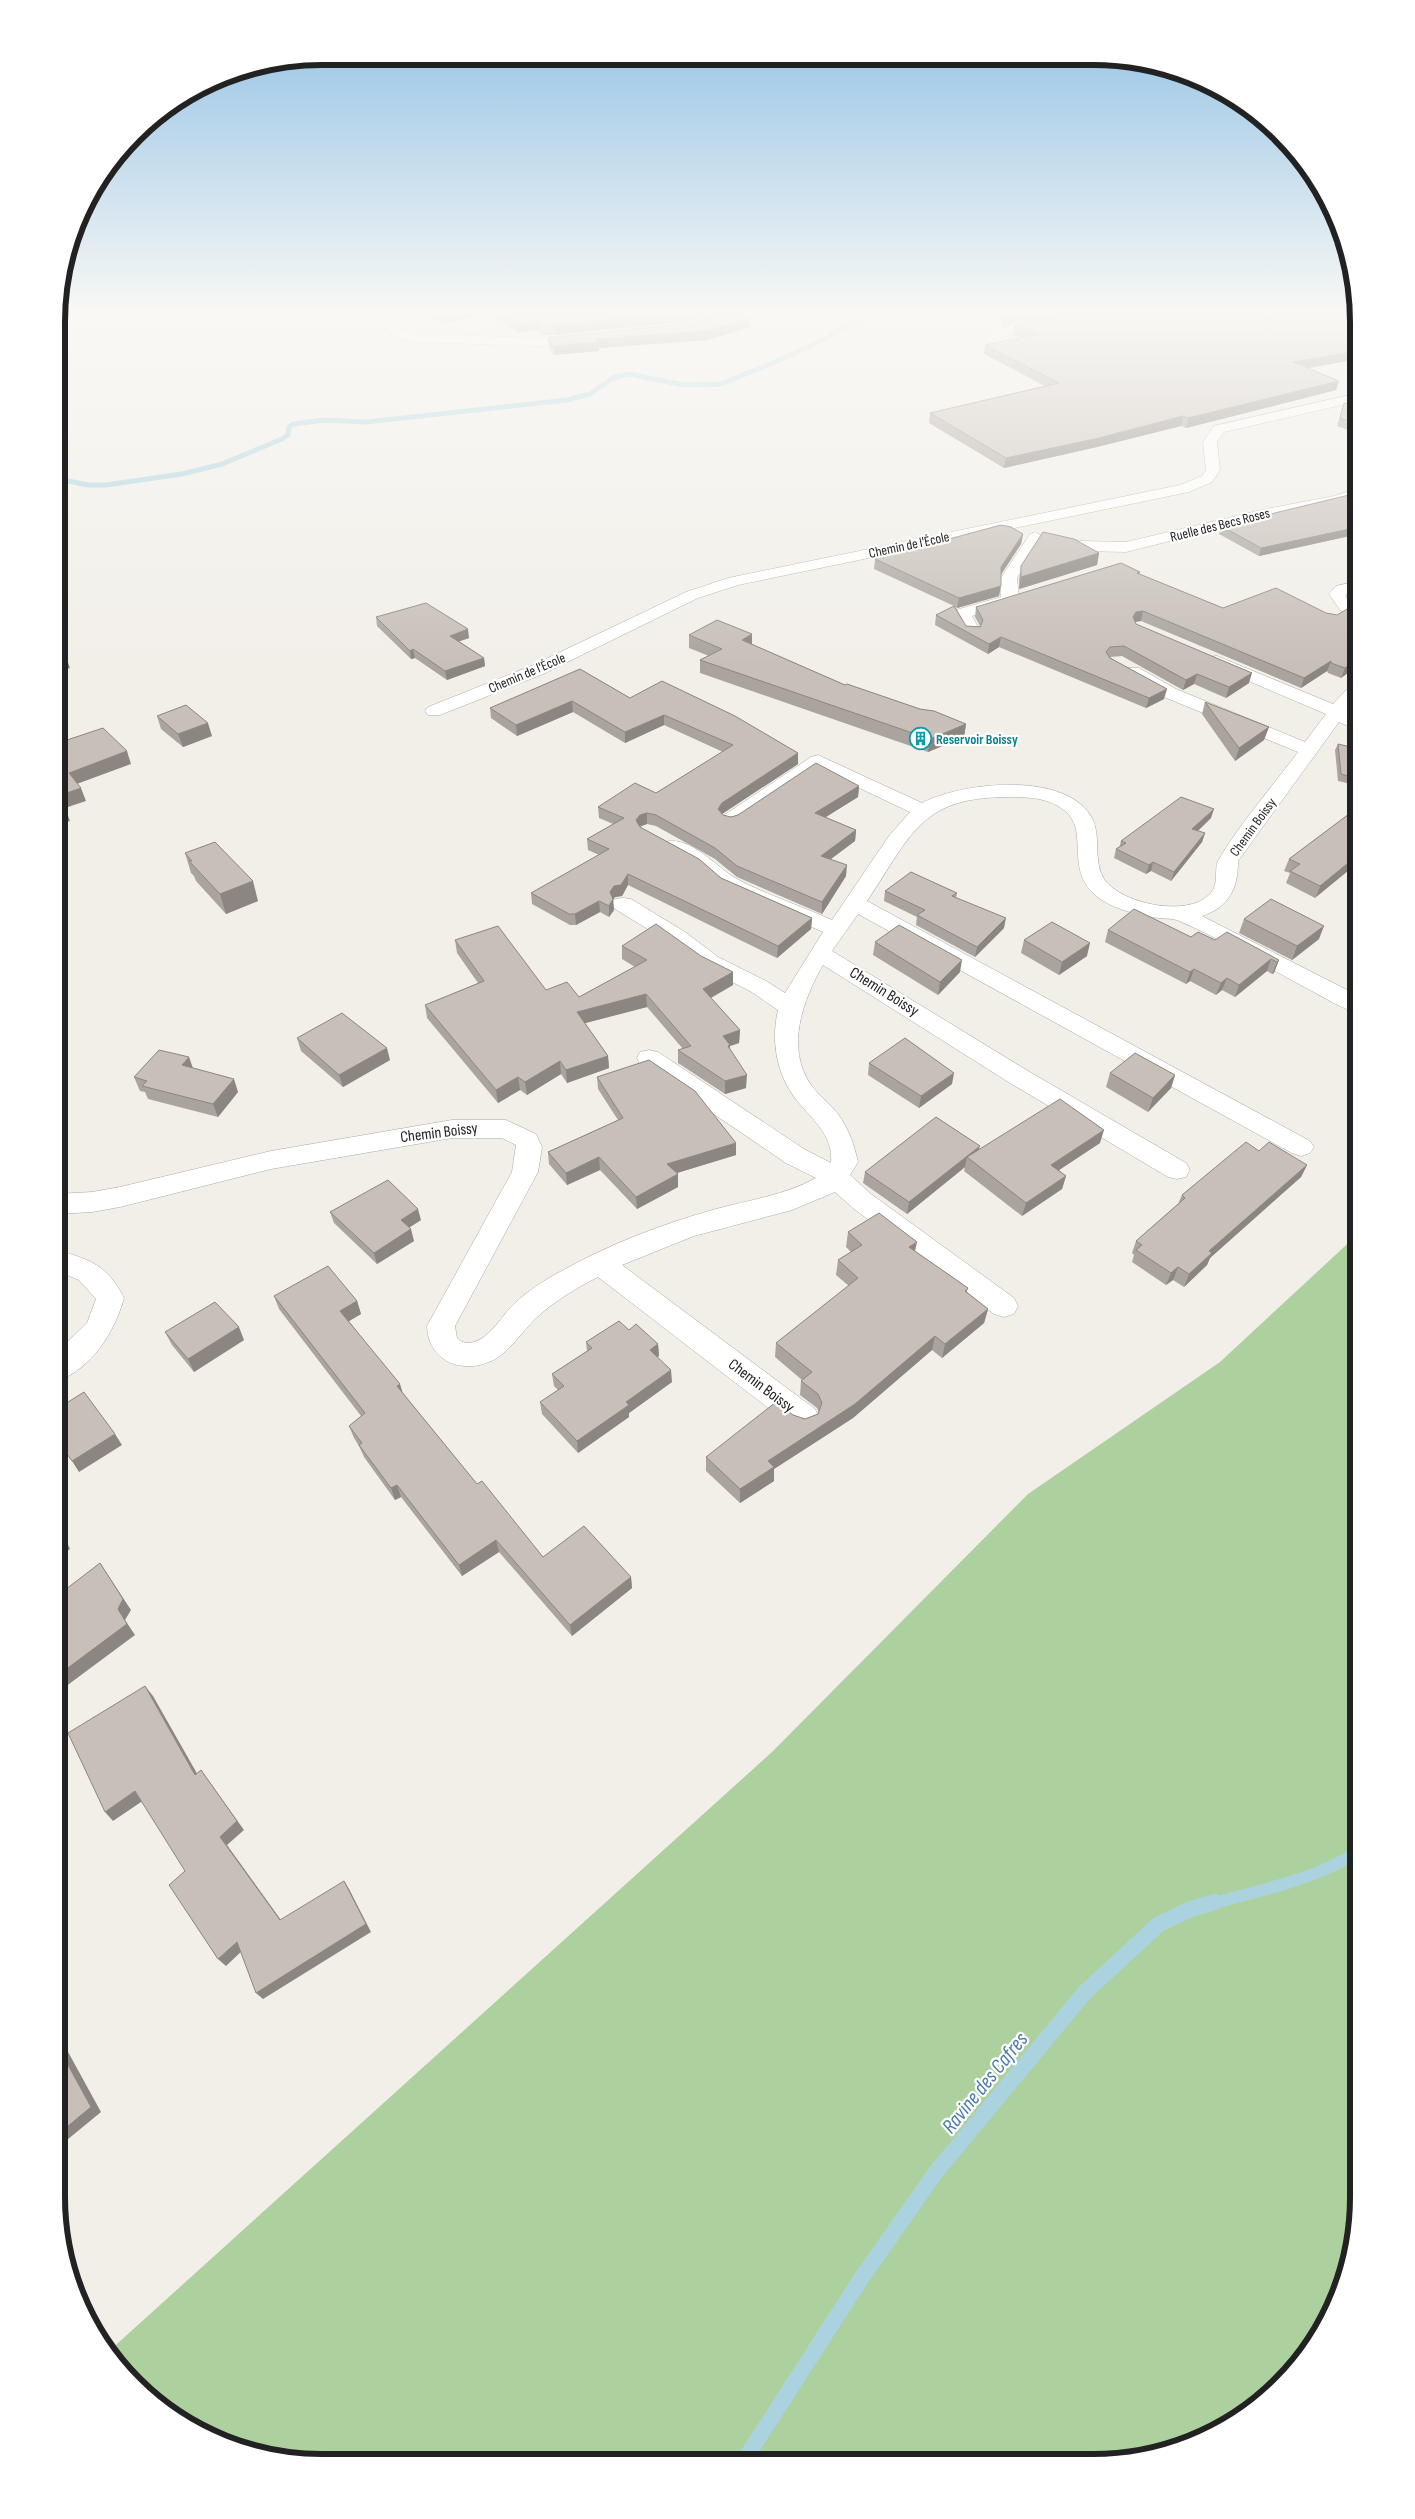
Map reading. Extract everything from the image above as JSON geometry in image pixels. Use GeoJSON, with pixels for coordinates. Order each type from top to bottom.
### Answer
{"type":"FeatureCollection","features":[{"type":"Feature","properties":{"kind":"street","name":"Chemin de l'École"},"geometry":{"type":"LineString","coordinates":[[434,711],[537,670],[692,595],[734,581],[1190,487],[1207,479],[1213,470],[1208,442],[1211,435],[1218,430]]}},
{"type":"Feature","properties":{"kind":"street","name":"Ruelle des Becs Roses"},"geometry":{"type":"LineString","coordinates":[[993,528],[1080,546],[1126,547],[1145,544],[1266,513],[1337,500],[1350,495]]}},
{"type":"Feature","properties":{"kind":"street"},"geometry":{"type":"LineString","coordinates":[[1010,599],[1009,578],[1035,537]]}},
{"type":"Feature","properties":{"kind":"street","name":"Ruelle des Becs Roses"},"geometry":{"type":"LineString","coordinates":[[1080,546],[1108,562]]}},
{"type":"Feature","properties":{"kind":"street"},"geometry":{"type":"LineString","coordinates":[[1350,588],[1342,590],[1337,594],[1339,600],[1350,610]]}},
{"type":"Feature","properties":{"kind":"street"},"geometry":{"type":"LineString","coordinates":[[972,632],[962,614],[1026,594]]}},
{"type":"Feature","properties":{"kind":"street"},"geometry":{"type":"LineString","coordinates":[[1204,655],[1336,712],[1350,721]]}},
{"type":"Feature","properties":{"kind":"street"},"geometry":{"type":"LineString","coordinates":[[1115,662],[1170,693],[1309,750]]}},
{"type":"Feature","properties":{"kind":"street","name":"Chemin Boissy"},"geometry":{"type":"LineString","coordinates":[[65,1204],[92,1202],[120,1197],[270,1160],[371,1142],[452,1129],[506,1129],[527,1140],[529,1148],[525,1172],[441,1326],[441,1337],[450,1351],[461,1355],[474,1355],[500,1341],[524,1312],[566,1281],[600,1263],[701,1223],[796,1197],[831,1182],[845,1162],[839,1137],[825,1114],[802,1091],[789,1063],[786,1035],[790,1007],[804,980],[899,838],[923,811],[937,803],[972,794],[1036,792],[1053,797],[1068,804],[1080,816],[1088,834],[1089,868],[1093,879],[1104,891],[1122,902],[1152,911],[1178,912],[1203,909],[1218,901],[1226,890],[1228,861],[1336,712],[1350,697]]}},
{"type":"Feature","properties":{"kind":"street"},"geometry":{"type":"LineString","coordinates":[[730,820],[818,761],[923,811]]}},
{"type":"Feature","properties":{"kind":"street"},"geometry":{"type":"LineString","coordinates":[[656,837],[707,865],[730,883],[838,930]]}},
{"type":"Feature","properties":{"kind":"street"},"geometry":{"type":"LineString","coordinates":[[855,903],[1301,1147]]}},
{"type":"Feature","properties":{"kind":"street"},"geometry":{"type":"LineString","coordinates":[[622,904],[677,937],[710,962],[758,986],[790,1007]]}},
{"type":"Feature","properties":{"kind":"street"},"geometry":{"type":"LineString","coordinates":[[1178,912],[1350,1002]]}},
{"type":"Feature","properties":{"kind":"street","name":"Chemin Boissy"},"geometry":{"type":"LineString","coordinates":[[821,954],[1011,1072],[1177,1170]]}},
{"type":"Feature","properties":{"kind":"street"},"geometry":{"type":"LineString","coordinates":[[649,1058],[795,1156],[835,1176],[862,1201],[1004,1306]]}},
{"type":"Feature","properties":{"kind":"street"},"geometry":{"type":"LineString","coordinates":[[65,1263],[82,1269],[100,1280],[110,1298],[105,1318],[92,1339],[65,1362]]}},
{"type":"Feature","properties":{"kind":"street","name":"Chemin Boissy"},"geometry":{"type":"LineString","coordinates":[[600,1263],[804,1418]]}},
{"type":"Feature","properties":{"kind":"green space"},"geometry":{"type":"Polygon","coordinates":[[[1350,1241],[1350,2197],[1348,2231],[1336,2280],[1316,2326],[1275,2379],[1222,2420],[1176,2440],[1127,2452],[1093,2454],[322,2454],[272,2449],[224,2434],[193,2420],[179,2411],[140,2379],[113,2347],[772,1752],[1028,1494],[1220,1362],[1350,1241]]]}},
{"type":"Feature","properties":{"kind":"building"},"geometry":{"type":"Polygon","coordinates":[[[958,430],[1131,430],[1099,438],[1006,458],[958,430]]]}},
{"type":"Feature","properties":{"kind":"building"},"geometry":{"type":"Polygon","coordinates":[[[1350,496],[1350,529],[1261,548],[1221,526],[1350,496]]]}},
{"type":"Feature","properties":{"kind":"building"},"geometry":{"type":"Polygon","coordinates":[[[1001,525],[1011,527],[1023,534],[1001,567],[1001,586],[959,598],[875,559],[1001,525]]]}},
{"type":"Feature","properties":{"kind":"building"},"geometry":{"type":"Polygon","coordinates":[[[1043,532],[1074,539],[1099,553],[1021,577],[1021,566],[1043,532]]]}},
{"type":"Feature","properties":{"kind":"building"},"geometry":{"type":"Polygon","coordinates":[[[1121,563],[1140,572],[1137,573],[1223,608],[1276,588],[1326,613],[1337,615],[1350,607],[1350,664],[1345,668],[1331,663],[1331,661],[1304,678],[1143,611],[1136,612],[1133,617],[1136,624],[1252,673],[1229,687],[1197,674],[1186,680],[1124,646],[1110,647],[1106,652],[1110,658],[1167,689],[1149,698],[1001,637],[989,644],[936,615],[954,606],[966,626],[980,627],[983,620],[976,607],[1121,563]]]}},
{"type":"Feature","properties":{"kind":"building"},"geometry":{"type":"Polygon","coordinates":[[[426,603],[468,629],[450,636],[484,658],[445,671],[413,649],[410,651],[376,617],[426,603]]]}},
{"type":"Feature","properties":{"kind":"building"},"geometry":{"type":"Polygon","coordinates":[[[717,620],[752,634],[742,640],[845,685],[847,684],[920,709],[934,711],[966,724],[930,739],[700,660],[722,649],[689,635],[717,620]]]}},
{"type":"Feature","properties":{"kind":"building"},"geometry":{"type":"Polygon","coordinates":[[[580,669],[630,698],[662,681],[735,716],[798,753],[722,803],[718,809],[723,815],[731,817],[738,815],[816,763],[859,786],[815,813],[856,830],[821,856],[847,865],[822,902],[737,866],[715,848],[656,815],[647,813],[640,815],[636,820],[640,827],[699,859],[721,878],[812,918],[778,946],[628,874],[621,885],[614,886],[610,892],[613,899],[609,906],[599,901],[575,914],[569,914],[531,893],[609,849],[587,839],[624,818],[598,807],[635,783],[656,793],[733,745],[664,715],[625,732],[572,701],[516,725],[490,708],[580,669]]]}},
{"type":"Feature","properties":{"kind":"building"},"geometry":{"type":"Polygon","coordinates":[[[1205,702],[1269,727],[1239,748],[1205,702]]]}},
{"type":"Feature","properties":{"kind":"building"},"geometry":{"type":"Polygon","coordinates":[[[186,705],[208,723],[178,734],[157,716],[186,705]]]}},
{"type":"Feature","properties":{"kind":"building"},"geometry":{"type":"Polygon","coordinates":[[[103,728],[127,751],[69,773],[81,788],[65,794],[65,741],[103,728]]]}},
{"type":"Feature","properties":{"kind":"building"},"geometry":{"type":"Polygon","coordinates":[[[1338,744],[1350,747],[1350,776],[1341,774],[1338,744]]]}},
{"type":"Feature","properties":{"kind":"building"},"geometry":{"type":"Polygon","coordinates":[[[1181,797],[1214,809],[1192,829],[1205,833],[1174,872],[1153,862],[1149,865],[1116,849],[1126,843],[1121,841],[1181,797]]]}},
{"type":"Feature","properties":{"kind":"building"},"geometry":{"type":"Polygon","coordinates":[[[1350,813],[1350,861],[1320,886],[1290,871],[1300,864],[1289,859],[1350,813]]]}},
{"type":"Feature","properties":{"kind":"building"},"geometry":{"type":"Polygon","coordinates":[[[215,842],[253,881],[220,894],[189,861],[192,861],[185,853],[215,842]]]}},
{"type":"Feature","properties":{"kind":"building"},"geometry":{"type":"Polygon","coordinates":[[[911,872],[957,893],[952,896],[1006,918],[977,947],[917,915],[925,910],[885,891],[911,872]]]}},
{"type":"Feature","properties":{"kind":"building"},"geometry":{"type":"Polygon","coordinates":[[[1271,899],[1324,926],[1297,946],[1244,919],[1271,899]]]}},
{"type":"Feature","properties":{"kind":"building"},"geometry":{"type":"Polygon","coordinates":[[[1134,909],[1191,937],[1198,932],[1215,940],[1227,932],[1279,960],[1277,962],[1271,959],[1239,985],[1227,978],[1221,983],[1194,969],[1190,972],[1108,930],[1134,909]]]}},
{"type":"Feature","properties":{"kind":"building"},"geometry":{"type":"Polygon","coordinates":[[[1052,922],[1090,943],[1062,962],[1024,940],[1052,922]]]}},
{"type":"Feature","properties":{"kind":"building"},"geometry":{"type":"Polygon","coordinates":[[[656,924],[701,956],[733,972],[703,989],[740,1030],[723,1036],[747,1075],[725,1081],[678,1050],[691,1046],[646,994],[577,1012],[608,1056],[566,1070],[560,1061],[525,1082],[518,1077],[496,1090],[425,1005],[484,981],[455,940],[498,926],[546,990],[567,982],[579,997],[647,960],[622,946],[656,924]]]}},
{"type":"Feature","properties":{"kind":"building"},"geometry":{"type":"Polygon","coordinates":[[[899,925],[962,960],[940,982],[875,942],[899,925]]]}},
{"type":"Feature","properties":{"kind":"building"},"geometry":{"type":"Polygon","coordinates":[[[342,1013],[387,1048],[339,1075],[297,1038],[342,1013]]]}},
{"type":"Feature","properties":{"kind":"building"},"geometry":{"type":"Polygon","coordinates":[[[905,1038],[954,1073],[921,1096],[869,1063],[905,1038]]]}},
{"type":"Feature","properties":{"kind":"building"},"geometry":{"type":"Polygon","coordinates":[[[159,1050],[189,1057],[182,1065],[234,1079],[213,1104],[142,1086],[147,1081],[134,1077],[159,1050]]]}},
{"type":"Feature","properties":{"kind":"building"},"geometry":{"type":"Polygon","coordinates":[[[1135,1053],[1175,1075],[1153,1098],[1110,1073],[1135,1053]]]}},
{"type":"Feature","properties":{"kind":"building"},"geometry":{"type":"Polygon","coordinates":[[[649,1060],[695,1091],[736,1143],[667,1164],[678,1174],[636,1197],[599,1157],[566,1173],[548,1152],[623,1118],[597,1077],[649,1060]]]}},
{"type":"Feature","properties":{"kind":"building"},"geometry":{"type":"Polygon","coordinates":[[[1060,1099],[1104,1130],[1051,1165],[1066,1176],[1026,1203],[967,1157],[1060,1099]]]}},
{"type":"Feature","properties":{"kind":"building"},"geometry":{"type":"Polygon","coordinates":[[[936,1117],[980,1146],[909,1202],[865,1172],[936,1117]]]}},
{"type":"Feature","properties":{"kind":"building"},"geometry":{"type":"Polygon","coordinates":[[[1246,1142],[1259,1151],[1269,1142],[1307,1165],[1209,1251],[1212,1253],[1189,1274],[1178,1267],[1171,1273],[1136,1250],[1142,1245],[1136,1241],[1185,1198],[1182,1195],[1246,1142]]]}},
{"type":"Feature","properties":{"kind":"building"},"geometry":{"type":"Polygon","coordinates":[[[388,1180],[418,1209],[401,1220],[411,1229],[374,1253],[330,1212],[388,1180]]]}},
{"type":"Feature","properties":{"kind":"building"},"geometry":{"type":"Polygon","coordinates":[[[879,1213],[917,1242],[909,1247],[968,1288],[965,1291],[988,1309],[945,1344],[935,1336],[855,1404],[768,1461],[774,1467],[740,1489],[706,1457],[776,1402],[793,1415],[805,1419],[818,1414],[822,1403],[818,1394],[801,1381],[812,1372],[776,1343],[858,1278],[838,1260],[862,1245],[848,1232],[879,1213]]]}},
{"type":"Feature","properties":{"kind":"building"},"geometry":{"type":"Polygon","coordinates":[[[328,1266],[357,1301],[340,1311],[400,1384],[397,1386],[477,1484],[482,1481],[543,1557],[584,1526],[631,1577],[570,1625],[496,1540],[459,1565],[397,1485],[391,1488],[359,1445],[362,1443],[349,1426],[365,1413],[274,1296],[328,1266]]]}},
{"type":"Feature","properties":{"kind":"building"},"geometry":{"type":"Polygon","coordinates":[[[215,1302],[239,1327],[188,1359],[165,1332],[215,1302]]]}},
{"type":"Feature","properties":{"kind":"building"},"geometry":{"type":"Polygon","coordinates":[[[619,1321],[629,1330],[636,1324],[658,1344],[650,1350],[671,1370],[626,1402],[629,1405],[577,1441],[540,1402],[564,1386],[552,1374],[592,1348],[586,1342],[619,1321]]]}},
{"type":"Feature","properties":{"kind":"building"},"geometry":{"type":"Polygon","coordinates":[[[84,1392],[115,1434],[72,1461],[65,1451],[65,1404],[84,1392]]]}},
{"type":"Feature","properties":{"kind":"building"},"geometry":{"type":"Polygon","coordinates":[[[100,1563],[123,1599],[118,1609],[127,1624],[65,1670],[65,1634],[65,1590],[100,1563]]]}},
{"type":"Feature","properties":{"kind":"building"},"geometry":{"type":"Polygon","coordinates":[[[145,1686],[195,1775],[201,1770],[237,1821],[220,1837],[280,1920],[344,1881],[366,1924],[256,1993],[237,1942],[218,1959],[169,1885],[185,1871],[135,1791],[105,1812],[68,1733],[145,1686]]]}},
{"type":"Feature","properties":{"kind":"building"},"geometry":{"type":"Polygon","coordinates":[[[65,2059],[91,2107],[65,2129],[65,2059]]]}},
{"type":"Feature","properties":{"kind":"waterway"},"geometry":{"type":"LineString","coordinates":[[65,480],[88,485],[106,485],[182,474],[222,464],[282,439],[288,435],[289,430]]}},
{"type":"Feature","properties":{"kind":"waterway","name":"Ravine des Cafres"},"geometry":{"type":"LineString","coordinates":[[1211,1904],[1305,1877],[1350,1857]]}},
{"type":"Feature","properties":{"kind":"waterway","name":"Ravine des Cafres"},"geometry":{"type":"LineString","coordinates":[[748,2454],[862,2277],[936,2172],[1085,1992],[1159,1924],[1191,1909],[1215,1902]]}},
{"type":"Feature","properties":{"kind":"place","name":"Reservoir Boissy"},"geometry":{"type":"Point","coordinates":[920,739]}}]}
